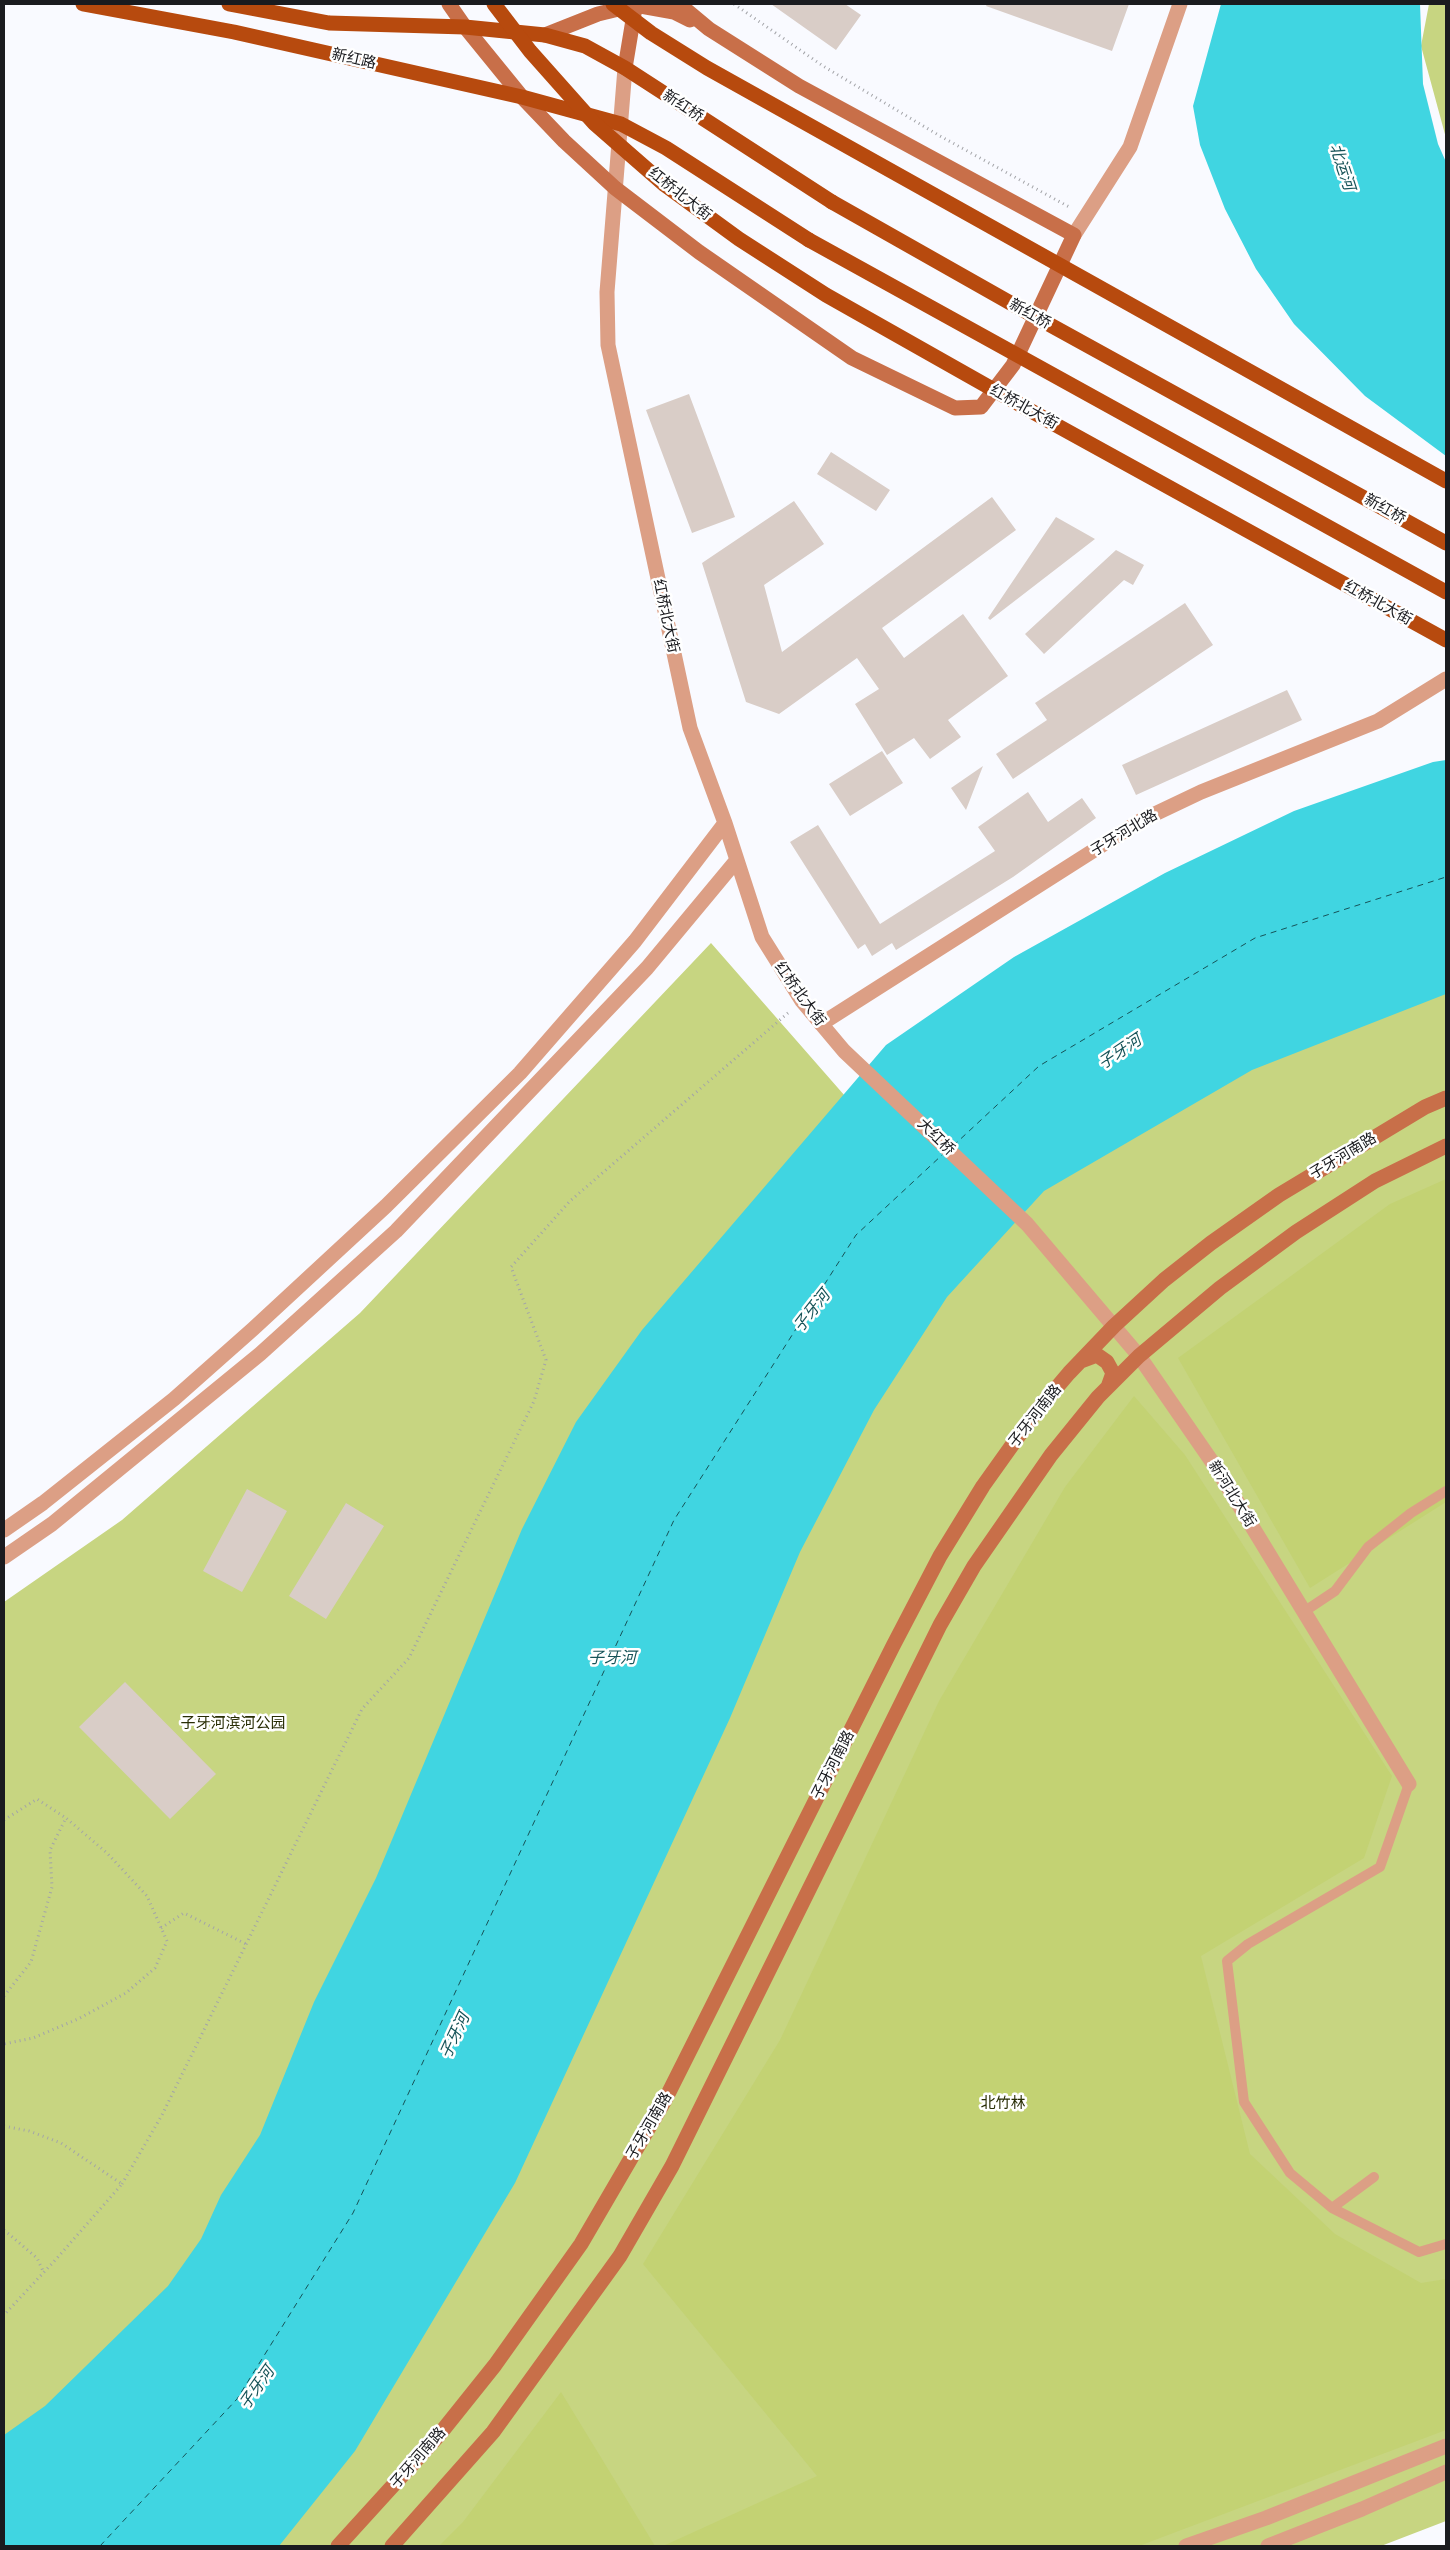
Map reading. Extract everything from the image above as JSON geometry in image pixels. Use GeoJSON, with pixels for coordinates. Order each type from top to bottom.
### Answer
{"type":"FeatureCollection","features":[{"type":"Feature","properties":{"kind":"main road","name":"新红路"},"geometry":{"type":"LineString","coordinates":[[83,4],[234,32],[522,96],[622,124]]}},
{"type":"Feature","properties":{"kind":"main road","name":"新红路"},"geometry":{"type":"LineString","coordinates":[[229,4],[329,23],[465,27],[545,35],[585,46],[625,68]]}},
{"type":"Feature","properties":{"kind":"main road"},"geometry":{"type":"LineString","coordinates":[[449,4],[465,27],[522,96],[564,141],[616,188],[699,252],[852,358],[955,408],[980,407],[1013,365],[1074,236],[799,86],[709,29],[674,12],[635,4],[598,14],[545,35]]}},
{"type":"Feature","properties":{"kind":"main road","name":"红桥北大街"},"geometry":{"type":"LineString","coordinates":[[494,4],[530,51],[594,123],[665,185],[739,239],[835,300],[1446,640]]}},
{"type":"Feature","properties":{"kind":"main road"},"geometry":{"type":"LineString","coordinates":[[613,4],[651,33],[707,68],[1446,481]]}},
{"type":"Feature","properties":{"kind":"main road"},"geometry":{"type":"LineString","coordinates":[[625,68],[635,4]]}},
{"type":"Feature","properties":{"kind":"main road"},"geometry":{"type":"LineString","coordinates":[[679,4],[709,29]]}},
{"type":"Feature","properties":{"kind":"main road","name":"新红桥"},"geometry":{"type":"LineString","coordinates":[[625,68],[832,202],[1014,305],[1446,543]]}},
{"type":"Feature","properties":{"kind":"main road"},"geometry":{"type":"LineString","coordinates":[[622,124],[666,148],[810,240],[1446,592]]}},
{"type":"Feature","properties":{"kind":"main road","name":"子牙河南路"},"geometry":{"type":"LineString","coordinates":[[338,2546],[445,2427],[495,2365],[581,2244],[664,2100],[892,1646],[940,1556],[983,1486],[1035,1413],[1114,1326],[1164,1280],[1211,1243],[1279,1195],[1425,1107],[1446,1098]]}},
{"type":"Feature","properties":{"kind":"main road"},"geometry":{"type":"LineString","coordinates":[[392,2546],[493,2432],[620,2256],[672,2166],[940,1625],[974,1566],[1051,1455],[1107,1388],[1139,1356],[1220,1288],[1296,1232],[1375,1181],[1446,1146]]}},
{"type":"Feature","properties":{"kind":"main road"},"geometry":{"type":"LineString","coordinates":[[1080,1362],[1097,1355],[1107,1362],[1113,1378],[1107,1388]]}},
{"type":"Feature","properties":{"kind":"street"},"geometry":{"type":"LineString","coordinates":[[1074,236],[1085,215],[1130,147],[1180,4]]}},
{"type":"Feature","properties":{"kind":"street","name":"红桥北大街"},"geometry":{"type":"LineString","coordinates":[[625,68],[607,292],[608,345],[690,728],[725,823],[762,937],[802,1002],[844,1051]]}},
{"type":"Feature","properties":{"kind":"street","name":"子牙河北路"},"geometry":{"type":"LineString","coordinates":[[821,1024],[1140,821],[1202,792],[1378,721],[1446,679]]}},
{"type":"Feature","properties":{"kind":"street"},"geometry":{"type":"LineString","coordinates":[[4,1530],[43,1503],[174,1399],[386,1206],[520,1073],[635,941],[725,823]]}},
{"type":"Feature","properties":{"kind":"street"},"geometry":{"type":"LineString","coordinates":[[4,1557],[52,1524],[260,1354],[396,1231],[647,968],[736,861]]}},
{"type":"Feature","properties":{"kind":"street","name":"大红桥"},"geometry":{"type":"LineString","coordinates":[[844,1051],[1027,1224]]}},
{"type":"Feature","properties":{"kind":"street","name":"新河北大街"},"geometry":{"type":"LineString","coordinates":[[1027,1224],[1139,1356],[1217,1469],[1409,1784]]}},
{"type":"Feature","properties":{"kind":"street"},"geometry":{"type":"LineString","coordinates":[[1186,2546],[1266,2518],[1446,2446]]}},
{"type":"Feature","properties":{"kind":"street"},"geometry":{"type":"LineString","coordinates":[[1268,2546],[1362,2509],[1446,2472]]}},
{"type":"Feature","properties":{"kind":"lane"},"geometry":{"type":"LineString","coordinates":[[1305,1611],[1335,1591],[1368,1547],[1411,1513],[1446,1491]]}},
{"type":"Feature","properties":{"kind":"lane"},"geometry":{"type":"LineString","coordinates":[[1409,1784],[1380,1867],[1248,1944],[1227,1961],[1244,2102],[1290,2173],[1332,2208],[1419,2252],[1446,2244]]}},
{"type":"Feature","properties":{"kind":"lane"},"geometry":{"type":"LineString","coordinates":[[1332,2208],[1374,2178]]}},
{"type":"Feature","properties":{"kind":"path"},"geometry":{"type":"LineString","coordinates":[[734,4],[824,66],[898,111],[1085,215]]}},
{"type":"Feature","properties":{"kind":"path"},"geometry":{"type":"LineString","coordinates":[[4,2316],[122,2184],[162,2115],[362,1709],[409,1658],[534,1401],[546,1360],[511,1267],[570,1201],[802,1002]]}},
{"type":"Feature","properties":{"kind":"path"},"geometry":{"type":"LineString","coordinates":[[4,1820],[36,1799],[66,1818],[108,1853],[146,1896],[167,1941],[155,1968],[126,1993],[78,2019],[32,2038],[4,2044]]}},
{"type":"Feature","properties":{"kind":"path"},"geometry":{"type":"LineString","coordinates":[[4,1996],[31,1962],[52,1887],[50,1850],[66,1818]]}},
{"type":"Feature","properties":{"kind":"path"},"geometry":{"type":"LineString","coordinates":[[161,1928],[184,1913],[246,1944]]}},
{"type":"Feature","properties":{"kind":"path"},"geometry":{"type":"LineString","coordinates":[[4,2126],[29,2131],[61,2144],[122,2184]]}},
{"type":"Feature","properties":{"kind":"path"},"geometry":{"type":"LineString","coordinates":[[4,2230],[37,2258],[44,2273]]}},
{"type":"Feature","properties":{"kind":"green space"},"geometry":{"type":"Polygon","coordinates":[[[1429,4],[1446,4],[1446,138],[1421,46],[1429,4]]]}},
{"type":"Feature","properties":{"kind":"green space","name":"子牙河滨河公园"},"geometry":{"type":"Polygon","coordinates":[[[711,943],[859,1112],[248,2230],[4,2478],[4,1602],[122,1520],[360,1313],[711,943]]]}},
{"type":"Feature","properties":{"kind":"green space","name":"北竹林"},"geometry":{"type":"Polygon","coordinates":[[[1446,973],[1446,2521],[1381,2546],[245,2546],[832,1428],[1046,1171],[1446,973]]]}},
{"type":"Feature","properties":{"kind":"green space"},"geometry":{"type":"Polygon","coordinates":[[[1446,1179],[1446,1502],[1310,1588],[1178,1358],[1390,1204],[1446,1179]]]}},
{"type":"Feature","properties":{"kind":"green space"},"geometry":{"type":"Polygon","coordinates":[[[1134,1396],[1185,1455],[1392,1776],[1364,1858],[1201,1956],[1250,2154],[1335,2234],[1421,2283],[1446,2279],[1446,2430],[1139,2546],[663,2546],[817,2476],[643,2264],[780,2040],[939,1701],[1065,1487],[1134,1396]]]}},
{"type":"Feature","properties":{"kind":"green space"},"geometry":{"type":"Polygon","coordinates":[[[561,2392],[655,2546],[439,2546],[463,2522],[561,2392]]]}},
{"type":"Feature","properties":{"kind":"water","name":"北运河"},"geometry":{"type":"Polygon","coordinates":[[[1221,4],[1420,4],[1423,84],[1438,144],[1446,162],[1446,456],[1365,396],[1294,324],[1256,269],[1225,209],[1200,145],[1193,106],[1221,4]]]}},
{"type":"Feature","properties":{"kind":"water","name":"子牙河"},"geometry":{"type":"Polygon","coordinates":[[[1446,760],[1446,994],[1252,1070],[1044,1191],[947,1297],[874,1410],[800,1552],[730,1718],[515,2183],[355,2451],[279,2546],[4,2546],[4,2435],[45,2406],[168,2286],[201,2239],[221,2195],[260,2135],[314,2002],[376,1878],[522,1529],[576,1422],[642,1330],[886,1045],[1014,957],[1165,873],[1294,811],[1433,762],[1446,760]]]}},
{"type":"Feature","properties":{"kind":"building"},"geometry":{"type":"Polygon","coordinates":[[[771,4],[845,4],[861,15],[836,50],[771,4]]]}},
{"type":"Feature","properties":{"kind":"building"},"geometry":{"type":"Polygon","coordinates":[[[987,4],[1129,4],[1112,51],[986,6],[987,4]]]}},
{"type":"Feature","properties":{"kind":"building"},"geometry":{"type":"Polygon","coordinates":[[[689,394],[735,517],[692,533],[646,410],[689,394]]]}},
{"type":"Feature","properties":{"kind":"building"},"geometry":{"type":"Polygon","coordinates":[[[831,452],[890,490],[876,511],[817,474],[831,452]]]}},
{"type":"Feature","properties":{"kind":"building"},"geometry":{"type":"Polygon","coordinates":[[[992,497],[1016,530],[882,628],[904,658],[963,614],[1008,676],[948,720],[961,737],[930,759],[914,738],[887,755],[855,704],[879,689],[857,658],[779,714],[746,702],[702,563],[794,501],[824,544],[764,585],[782,652],[992,497]]]}},
{"type":"Feature","properties":{"kind":"building"},"geometry":{"type":"Polygon","coordinates":[[[1056,517],[1095,539],[990,620],[988,618],[1056,517]]]}},
{"type":"Feature","properties":{"kind":"building"},"geometry":{"type":"Polygon","coordinates":[[[1116,550],[1144,565],[1133,585],[1124,580],[1044,654],[1025,634],[1116,550]]]}},
{"type":"Feature","properties":{"kind":"building"},"geometry":{"type":"Polygon","coordinates":[[[1185,603],[1213,645],[1013,779],[996,754],[1047,720],[1035,703],[1185,603]]]}},
{"type":"Feature","properties":{"kind":"building"},"geometry":{"type":"Polygon","coordinates":[[[1287,690],[1302,720],[1136,795],[1122,765],[1287,690]]]}},
{"type":"Feature","properties":{"kind":"building"},"geometry":{"type":"Polygon","coordinates":[[[882,751],[903,783],[850,816],[829,784],[882,751]]]}},
{"type":"Feature","properties":{"kind":"building"},"geometry":{"type":"Polygon","coordinates":[[[983,766],[966,810],[951,788],[983,766]]]}},
{"type":"Feature","properties":{"kind":"building"},"geometry":{"type":"Polygon","coordinates":[[[1028,792],[1048,822],[1082,798],[1096,818],[1013,877],[896,950],[892,943],[872,956],[865,944],[858,949],[790,842],[818,825],[880,924],[995,851],[978,827],[1028,792]]]}},
{"type":"Feature","properties":{"kind":"building"},"geometry":{"type":"Polygon","coordinates":[[[247,1489],[287,1511],[242,1592],[203,1571],[247,1489]]]}},
{"type":"Feature","properties":{"kind":"building"},"geometry":{"type":"Polygon","coordinates":[[[346,1503],[384,1526],[326,1619],[289,1596],[346,1503]]]}},
{"type":"Feature","properties":{"kind":"building"},"geometry":{"type":"Polygon","coordinates":[[[125,1682],[216,1774],[170,1819],[79,1727],[125,1682]]]}},
{"type":"Feature","properties":{"kind":"ferry route"},"geometry":{"type":"LineString","coordinates":[[953,1146],[1039,1066],[1255,938],[1446,877]]}},
{"type":"Feature","properties":{"kind":"ferry route"},"geometry":{"type":"LineString","coordinates":[[100,2546],[237,2399],[353,2213],[674,1520],[856,1235],[942,1155]]}}]}
